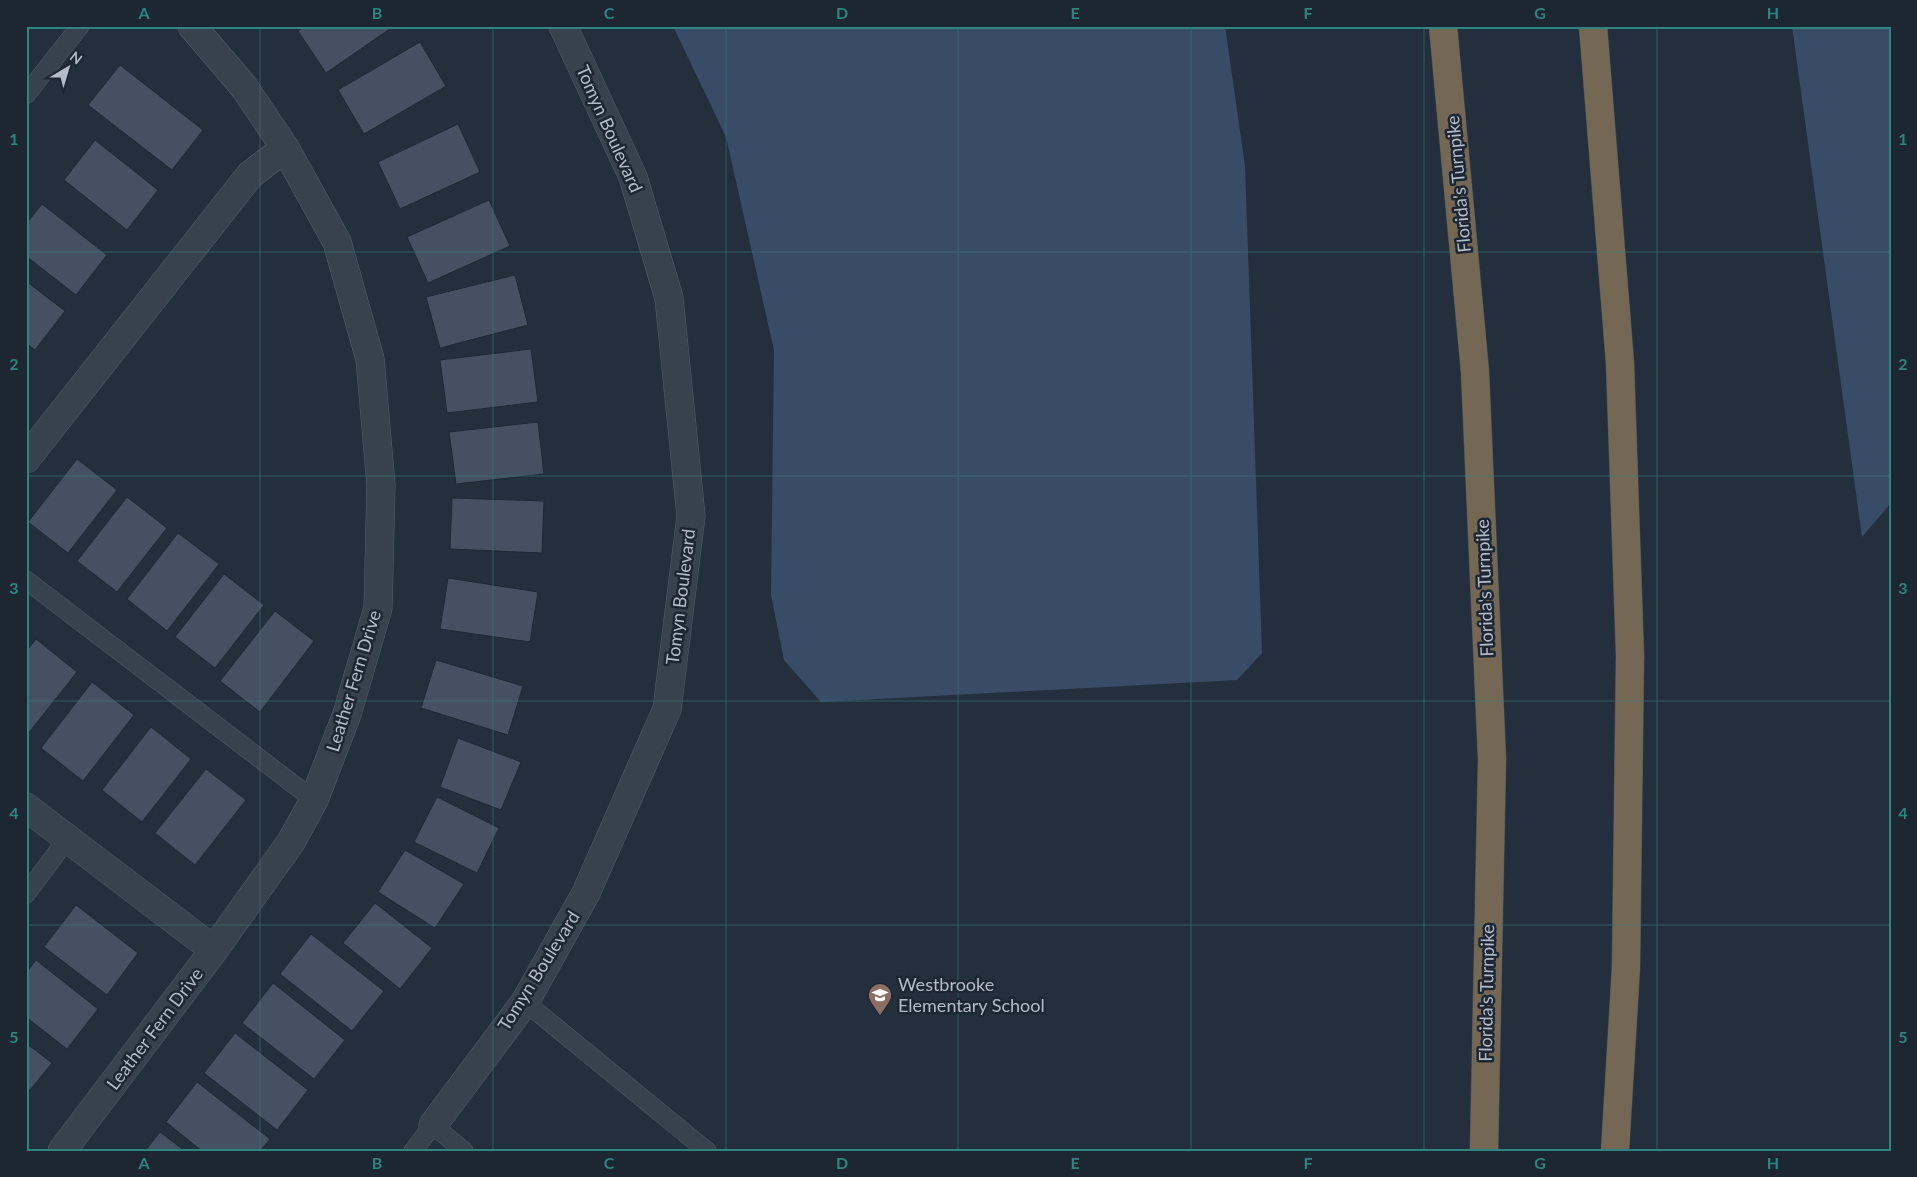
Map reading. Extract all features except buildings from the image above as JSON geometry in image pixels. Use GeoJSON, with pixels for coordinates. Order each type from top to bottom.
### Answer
{"type":"FeatureCollection","features":[{"type":"Feature","properties":{"kind":"highway","name":"Florida's Turnpike"},"geometry":{"type":"LineString","coordinates":[[1443,26],[1475,372],[1492,759],[1484,1151]]}},
{"type":"Feature","properties":{"kind":"highway"},"geometry":{"type":"LineString","coordinates":[[1593,26],[1620,363],[1630,656],[1626,966],[1615,1151]]}},
{"type":"Feature","properties":{"kind":"street","name":"Leather Fern Drive"},"geometry":{"type":"LineString","coordinates":[[62,1151],[214,950],[291,842],[314,800],[347,714],[378,608],[381,484],[370,359],[337,242],[286,148],[244,87],[192,26]]}},
{"type":"Feature","properties":{"kind":"street","name":"Tomyn Boulevard"},"geometry":{"type":"LineString","coordinates":[[433,1125],[525,1002],[586,893],[667,709],[691,516],[669,298],[633,177],[562,26]]}},
{"type":"Feature","properties":{"kind":"street"},"geometry":{"type":"LineString","coordinates":[[26,459],[250,175],[286,148]]}},
{"type":"Feature","properties":{"kind":"street"},"geometry":{"type":"LineString","coordinates":[[26,807],[214,950]]}},
{"type":"Feature","properties":{"kind":"lane"},"geometry":{"type":"LineString","coordinates":[[26,95],[80,26]]}},
{"type":"Feature","properties":{"kind":"lane"},"geometry":{"type":"LineString","coordinates":[[26,580],[314,800]]}},
{"type":"Feature","properties":{"kind":"lane"},"geometry":{"type":"LineString","coordinates":[[26,894],[68,838]]}},
{"type":"Feature","properties":{"kind":"lane"},"geometry":{"type":"LineString","coordinates":[[525,1002],[707,1151]]}},
{"type":"Feature","properties":{"kind":"lane"},"geometry":{"type":"LineString","coordinates":[[413,1151],[433,1125],[464,1151]]}},
{"type":"Feature","properties":{"kind":"water"},"geometry":{"type":"Polygon","coordinates":[[[673,26],[1225,26],[1245,166],[1262,653],[1237,680],[821,702],[784,660],[771,595],[774,350],[726,137],[673,26]]]}},
{"type":"Feature","properties":{"kind":"water"},"geometry":{"type":"Polygon","coordinates":[[[1792,26],[1891,26],[1891,503],[1862,537],[1792,26]]]}},
{"type":"Feature","properties":{"kind":"place","name":"Westbrooke Elementary School"},"geometry":{"type":"Point","coordinates":[880,1016]}}]}
